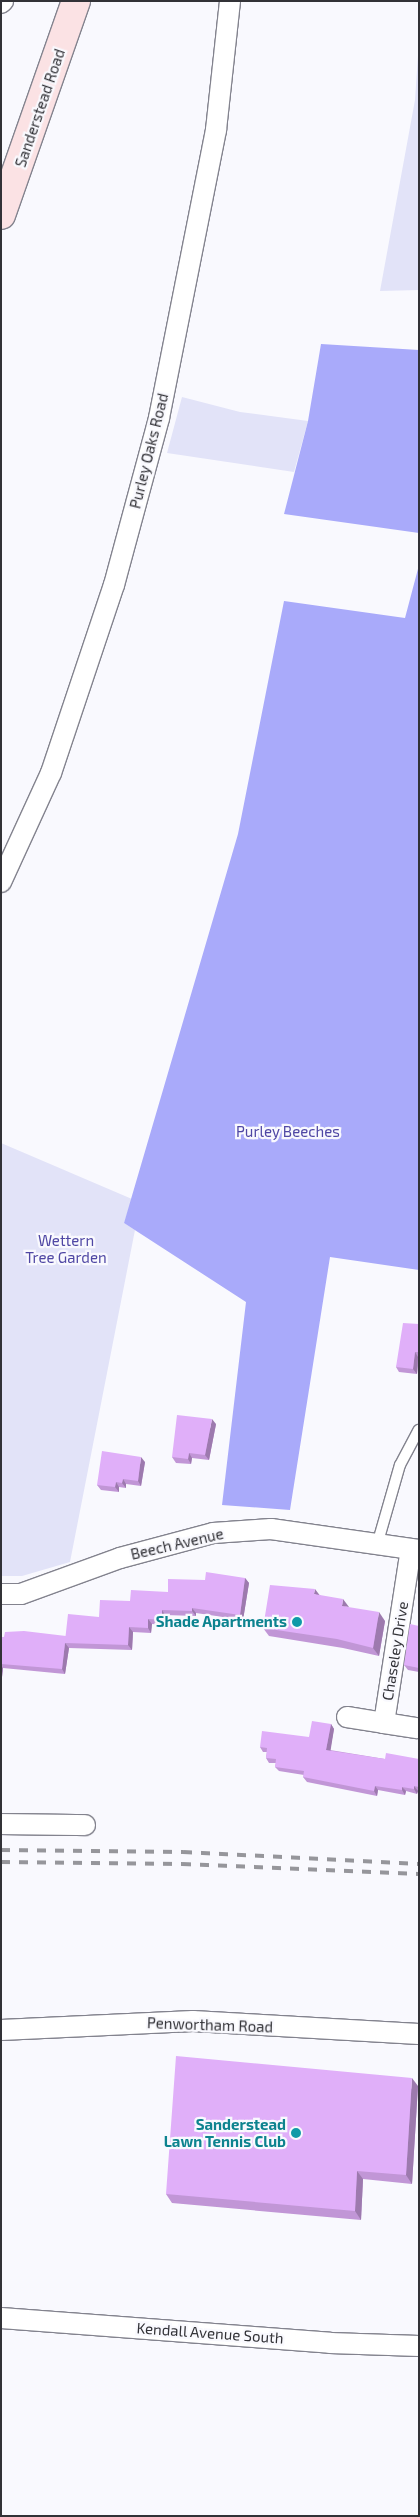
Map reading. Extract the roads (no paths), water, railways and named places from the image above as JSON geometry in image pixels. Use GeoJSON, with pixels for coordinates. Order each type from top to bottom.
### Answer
{"type":"FeatureCollection","features":[{"type":"Feature","properties":{"kind":"main road","name":"Sanderstead Road"},"geometry":{"type":"LineString","coordinates":[[1,215],[32,134],[76,1]]}},
{"type":"Feature","properties":{"kind":"street","name":"Purley Oaks Road"},"geometry":{"type":"LineString","coordinates":[[1,882],[54,764],[114,585],[159,418],[216,130],[230,1]]}},
{"type":"Feature","properties":{"kind":"street","name":"Beech Avenue"},"geometry":{"type":"LineString","coordinates":[[1,1594],[22,1594],[120,1558],[213,1533],[272,1529],[415,1550]]}},
{"type":"Feature","properties":{"kind":"street","name":"Chaseley Drive"},"geometry":{"type":"LineString","coordinates":[[384,1722],[415,1550]]}},
{"type":"Feature","properties":{"kind":"street","name":"Chaseley Drive"},"geometry":{"type":"LineString","coordinates":[[347,1717],[418,1728]]}},
{"type":"Feature","properties":{"kind":"street"},"geometry":{"type":"LineString","coordinates":[[1,1824],[85,1825]]}},
{"type":"Feature","properties":{"kind":"street","name":"Penwortham Road"},"geometry":{"type":"LineString","coordinates":[[1,2030],[193,2021],[419,2034]]}},
{"type":"Feature","properties":{"kind":"street","name":"Kendall Avenue South"},"geometry":{"type":"LineString","coordinates":[[1,2318],[330,2343],[419,2346]]}},
{"type":"Feature","properties":{"kind":"lane"},"geometry":{"type":"LineString","coordinates":[[377,1545],[400,1465],[419,1430]]}},
{"type":"Feature","properties":{"kind":"railway"},"geometry":{"type":"LineString","coordinates":[[1,1850],[183,1852],[419,1864]]}},
{"type":"Feature","properties":{"kind":"railway"},"geometry":{"type":"LineString","coordinates":[[1,1862],[182,1864],[419,1874]]}},
{"type":"Feature","properties":{"kind":"place","name":"Shade Apartments"},"geometry":{"type":"Point","coordinates":[297,1622]}},
{"type":"Feature","properties":{"kind":"place","name":"Sanderstead Lawn Tennis Club"},"geometry":{"type":"Point","coordinates":[296,2133]}},
{"type":"Feature","properties":{"kind":"park label","name":"Purley Beeches"},"geometry":{"type":"Point","coordinates":[288,1132]}},
{"type":"Feature","properties":{"kind":"park label","name":"Wettern Tree Garden"},"geometry":{"type":"Point","coordinates":[66,1248]}}]}
